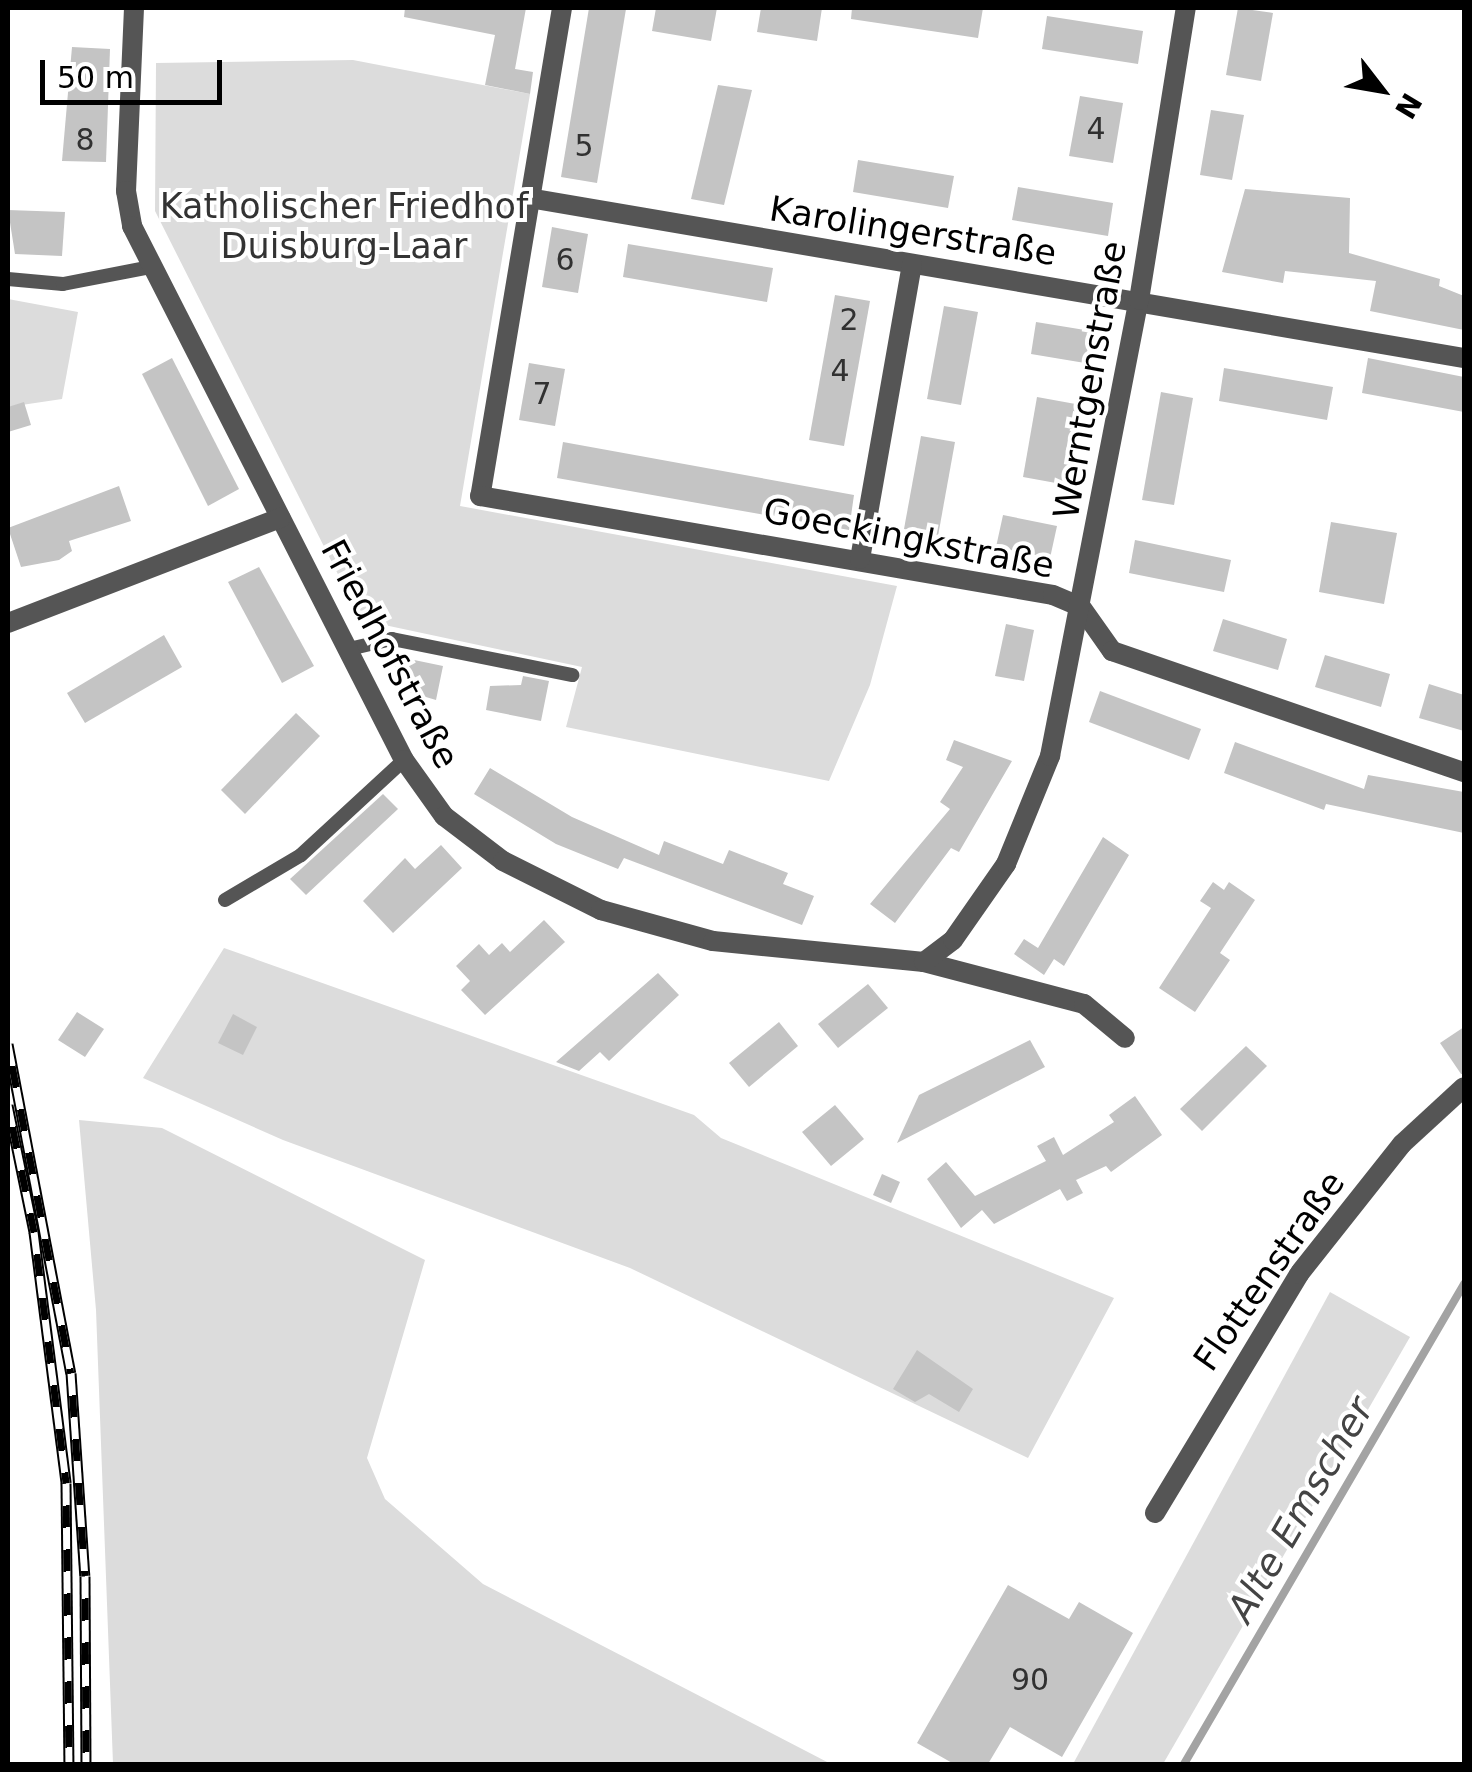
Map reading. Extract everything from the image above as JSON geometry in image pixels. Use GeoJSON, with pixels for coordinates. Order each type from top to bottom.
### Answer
{"type":"FeatureCollection","features":[{"type":"Feature","properties":{"kind":"street","name":"Friedhofstraße"},"geometry":{"type":"LineString","coordinates":[[134,8],[126,190],[151,267],[404,760],[444,816],[478,844],[601,910],[714,941],[924,962],[1084,1004],[1125,1038]]}},
{"type":"Feature","properties":{"kind":"street"},"geometry":{"type":"LineString","coordinates":[[529,198],[562,8]]}},
{"type":"Feature","properties":{"kind":"street","name":"Werntgenstraße"},"geometry":{"type":"LineString","coordinates":[[924,962],[981,903],[1029,817],[1069,682],[1139,300],[1186,8]]}},
{"type":"Feature","properties":{"kind":"street","name":"Karolingerstraße"},"geometry":{"type":"LineString","coordinates":[[529,198],[1464,358]]}},
{"type":"Feature","properties":{"kind":"street","name":"Goeckingkstraße"},"geometry":{"type":"LineString","coordinates":[[529,198],[480,496],[860,558],[1053,595],[1081,608],[1112,651],[1464,772]]}},
{"type":"Feature","properties":{"kind":"street"},"geometry":{"type":"LineString","coordinates":[[860,558],[912,266]]}},
{"type":"Feature","properties":{"kind":"street"},"geometry":{"type":"LineString","coordinates":[[8,623],[280,518]]}},
{"type":"Feature","properties":{"kind":"street","name":"Flottenstraße"},"geometry":{"type":"LineString","coordinates":[[1155,1514],[1299,1274],[1402,1144],[1464,1087]]}},
{"type":"Feature","properties":{"kind":"lane"},"geometry":{"type":"LineString","coordinates":[[8,279],[63,284],[151,267]]}},
{"type":"Feature","properties":{"kind":"lane"},"geometry":{"type":"LineString","coordinates":[[349,649],[392,639],[572,675]]}},
{"type":"Feature","properties":{"kind":"lane"},"geometry":{"type":"LineString","coordinates":[[226,900],[301,855],[404,760]]}},
{"type":"Feature","properties":{"kind":"green space","name":"Katholischer Friedhof Duisburg-Laar"},"geometry":{"type":"Polygon","coordinates":[[[353,60],[530,94],[460,506],[897,586],[870,685],[829,781],[566,727],[582,667],[361,620],[155,211],[156,63],[353,60]]]}},
{"type":"Feature","properties":{"kind":"green space"},"geometry":{"type":"Polygon","coordinates":[[[8,299],[78,312],[62,399],[8,407],[8,299]]]}},
{"type":"Feature","properties":{"kind":"green space"},"geometry":{"type":"Polygon","coordinates":[[[224,948],[694,1115],[721,1138],[1114,1298],[1028,1458],[630,1268],[283,1140],[143,1078],[224,948]]]}},
{"type":"Feature","properties":{"kind":"green space"},"geometry":{"type":"Polygon","coordinates":[[[79,1120],[162,1128],[425,1260],[367,1458],[385,1499],[483,1584],[831,1764],[113,1764],[96,1310],[79,1120]]]}},
{"type":"Feature","properties":{"kind":"green space"},"geometry":{"type":"Polygon","coordinates":[[[1330,1292],[1410,1337],[1163,1764],[1073,1764],[1330,1292]]]}},
{"type":"Feature","properties":{"kind":"building"},"geometry":{"type":"Polygon","coordinates":[[[405,8],[526,8],[515,69],[533,72],[530,94],[485,85],[495,35],[404,17],[405,8]]]}},
{"type":"Feature","properties":{"kind":"building"},"geometry":{"type":"Polygon","coordinates":[[[589,8],[626,9],[597,183],[561,177],[589,8]]]}},
{"type":"Feature","properties":{"kind":"building"},"geometry":{"type":"Polygon","coordinates":[[[656,8],[717,8],[711,41],[652,31],[656,8]]]}},
{"type":"Feature","properties":{"kind":"building"},"geometry":{"type":"Polygon","coordinates":[[[761,8],[822,8],[817,41],[757,32],[761,8]]]}},
{"type":"Feature","properties":{"kind":"building"},"geometry":{"type":"Polygon","coordinates":[[[852,8],[983,8],[978,38],[851,19],[852,8]]]}},
{"type":"Feature","properties":{"kind":"building"},"geometry":{"type":"Polygon","coordinates":[[[1238,8],[1273,13],[1261,81],[1226,75],[1238,8]]]}},
{"type":"Feature","properties":{"kind":"building"},"geometry":{"type":"Polygon","coordinates":[[[1047,16],[1143,31],[1138,64],[1042,49],[1047,16]]]}},
{"type":"Feature","properties":{"kind":"building"},"geometry":{"type":"Polygon","coordinates":[[[72,47],[110,49],[106,162],[62,161],[72,47]]]}},
{"type":"Feature","properties":{"kind":"building"},"geometry":{"type":"Polygon","coordinates":[[[718,85],[752,90],[724,205],[691,199],[718,85]]]}},
{"type":"Feature","properties":{"kind":"building"},"geometry":{"type":"Polygon","coordinates":[[[1080,96],[1123,103],[1113,163],[1069,156],[1080,96]]]}},
{"type":"Feature","properties":{"kind":"building"},"geometry":{"type":"Polygon","coordinates":[[[1211,110],[1244,115],[1232,180],[1200,175],[1211,110]]]}},
{"type":"Feature","properties":{"kind":"building"},"geometry":{"type":"Polygon","coordinates":[[[858,160],[954,176],[948,208],[853,192],[858,160]]]}},
{"type":"Feature","properties":{"kind":"building"},"geometry":{"type":"Polygon","coordinates":[[[1018,187],[1113,203],[1108,236],[1012,220],[1018,187]]]}},
{"type":"Feature","properties":{"kind":"building"},"geometry":{"type":"Polygon","coordinates":[[[1245,189],[1350,198],[1349,253],[1440,279],[1439,286],[1464,296],[1464,330],[1370,311],[1376,281],[1285,271],[1283,283],[1222,272],[1245,189]]]}},
{"type":"Feature","properties":{"kind":"building"},"geometry":{"type":"Polygon","coordinates":[[[8,210],[65,212],[62,256],[15,254],[8,210]]]}},
{"type":"Feature","properties":{"kind":"building"},"geometry":{"type":"Polygon","coordinates":[[[552,227],[588,234],[578,293],[542,287],[552,227]]]}},
{"type":"Feature","properties":{"kind":"building"},"geometry":{"type":"Polygon","coordinates":[[[628,244],[773,268],[767,302],[623,277],[628,244]]]}},
{"type":"Feature","properties":{"kind":"building"},"geometry":{"type":"Polygon","coordinates":[[[835,295],[870,301],[844,446],[809,440],[835,295]]]}},
{"type":"Feature","properties":{"kind":"building"},"geometry":{"type":"Polygon","coordinates":[[[944,306],[978,312],[961,405],[927,399],[944,306]]]}},
{"type":"Feature","properties":{"kind":"building"},"geometry":{"type":"Polygon","coordinates":[[[1036,322],[1091,331],[1085,363],[1031,354],[1036,322]]]}},
{"type":"Feature","properties":{"kind":"building"},"geometry":{"type":"Polygon","coordinates":[[[172,358],[239,489],[208,506],[142,374],[172,358]]]}},
{"type":"Feature","properties":{"kind":"building"},"geometry":{"type":"Polygon","coordinates":[[[1368,358],[1464,377],[1464,412],[1362,393],[1368,358]]]}},
{"type":"Feature","properties":{"kind":"building"},"geometry":{"type":"Polygon","coordinates":[[[529,363],[565,369],[555,426],[519,420],[529,363]]]}},
{"type":"Feature","properties":{"kind":"building"},"geometry":{"type":"Polygon","coordinates":[[[1224,368],[1333,387],[1327,420],[1219,401],[1224,368]]]}},
{"type":"Feature","properties":{"kind":"building"},"geometry":{"type":"Polygon","coordinates":[[[1161,392],[1193,398],[1174,505],[1142,500],[1161,392]]]}},
{"type":"Feature","properties":{"kind":"building"},"geometry":{"type":"Polygon","coordinates":[[[1037,397],[1081,405],[1067,485],[1023,477],[1037,397]]]}},
{"type":"Feature","properties":{"kind":"building"},"geometry":{"type":"Polygon","coordinates":[[[24,402],[31,425],[8,432],[8,407],[24,402]]]}},
{"type":"Feature","properties":{"kind":"building"},"geometry":{"type":"Polygon","coordinates":[[[921,436],[955,442],[938,536],[904,529],[921,436]]]}},
{"type":"Feature","properties":{"kind":"building"},"geometry":{"type":"Polygon","coordinates":[[[563,442],[854,495],[849,530],[557,478],[563,442]]]}},
{"type":"Feature","properties":{"kind":"building"},"geometry":{"type":"Polygon","coordinates":[[[119,486],[131,521],[69,541],[72,551],[59,560],[21,567],[8,528],[119,486]]]}},
{"type":"Feature","properties":{"kind":"building"},"geometry":{"type":"Polygon","coordinates":[[[1003,515],[1057,526],[1050,558],[996,547],[1003,515]]]}},
{"type":"Feature","properties":{"kind":"building"},"geometry":{"type":"Polygon","coordinates":[[[1331,522],[1397,533],[1384,604],[1319,592],[1331,522]]]}},
{"type":"Feature","properties":{"kind":"building"},"geometry":{"type":"Polygon","coordinates":[[[1135,540],[1231,560],[1224,592],[1129,573],[1135,540]]]}},
{"type":"Feature","properties":{"kind":"building"},"geometry":{"type":"Polygon","coordinates":[[[259,567],[314,666],[282,683],[228,582],[259,567]]]}},
{"type":"Feature","properties":{"kind":"building"},"geometry":{"type":"Polygon","coordinates":[[[1223,619],[1287,639],[1278,670],[1213,651],[1223,619]]]}},
{"type":"Feature","properties":{"kind":"building"},"geometry":{"type":"Polygon","coordinates":[[[1006,624],[1034,630],[1024,681],[995,676],[1006,624]]]}},
{"type":"Feature","properties":{"kind":"building"},"geometry":{"type":"Polygon","coordinates":[[[164,635],[182,667],[85,723],[67,693],[164,635]]]}},
{"type":"Feature","properties":{"kind":"building"},"geometry":{"type":"Polygon","coordinates":[[[1325,655],[1390,674],[1381,707],[1315,687],[1325,655]]]}},
{"type":"Feature","properties":{"kind":"building"},"geometry":{"type":"Polygon","coordinates":[[[395,656],[443,666],[436,700],[399,689],[401,680],[390,678],[395,656]]]}},
{"type":"Feature","properties":{"kind":"building"},"geometry":{"type":"Polygon","coordinates":[[[523,676],[549,681],[541,721],[486,710],[490,686],[521,685],[523,676]]]}},
{"type":"Feature","properties":{"kind":"building"},"geometry":{"type":"Polygon","coordinates":[[[1429,684],[1464,695],[1464,731],[1419,718],[1429,684]]]}},
{"type":"Feature","properties":{"kind":"building"},"geometry":{"type":"Polygon","coordinates":[[[1100,691],[1201,729],[1189,760],[1089,722],[1100,691]]]}},
{"type":"Feature","properties":{"kind":"building"},"geometry":{"type":"Polygon","coordinates":[[[296,713],[320,736],[245,814],[221,790],[296,713]]]}},
{"type":"Feature","properties":{"kind":"building"},"geometry":{"type":"Polygon","coordinates":[[[954,740],[1012,761],[959,852],[951,848],[895,923],[870,904],[950,809],[940,802],[963,767],[946,760],[954,740]]]}},
{"type":"Feature","properties":{"kind":"building"},"geometry":{"type":"Polygon","coordinates":[[[1235,742],[1364,789],[1368,775],[1464,792],[1464,833],[1326,804],[1324,810],[1224,773],[1235,742]]]}},
{"type":"Feature","properties":{"kind":"building"},"geometry":{"type":"Polygon","coordinates":[[[490,768],[572,817],[659,855],[664,841],[723,864],[729,850],[788,873],[783,884],[814,896],[802,925],[624,858],[618,869],[556,844],[474,794],[490,768]]]}},
{"type":"Feature","properties":{"kind":"building"},"geometry":{"type":"Polygon","coordinates":[[[383,794],[398,809],[306,895],[290,879],[383,794]]]}},
{"type":"Feature","properties":{"kind":"building"},"geometry":{"type":"Polygon","coordinates":[[[1103,837],[1129,855],[1064,966],[1054,959],[1044,975],[1014,954],[1024,939],[1038,948],[1103,837]]]}},
{"type":"Feature","properties":{"kind":"building"},"geometry":{"type":"Polygon","coordinates":[[[441,845],[462,868],[393,933],[363,901],[405,858],[415,869],[441,845]]]}},
{"type":"Feature","properties":{"kind":"building"},"geometry":{"type":"Polygon","coordinates":[[[1213,882],[1224,890],[1229,882],[1255,900],[1220,953],[1230,960],[1195,1012],[1159,988],[1211,908],[1200,901],[1213,882]]]}},
{"type":"Feature","properties":{"kind":"building"},"geometry":{"type":"Polygon","coordinates":[[[544,920],[565,942],[485,1015],[461,990],[470,981],[456,966],[479,944],[489,955],[502,943],[510,952],[544,920]]]}},
{"type":"Feature","properties":{"kind":"building"},"geometry":{"type":"Polygon","coordinates":[[[658,973],[679,995],[609,1061],[600,1052],[579,1071],[556,1062],[658,973]]]}},
{"type":"Feature","properties":{"kind":"building"},"geometry":{"type":"Polygon","coordinates":[[[868,984],[888,1008],[838,1048],[818,1024],[868,984]]]}},
{"type":"Feature","properties":{"kind":"building"},"geometry":{"type":"Polygon","coordinates":[[[77,1012],[104,1029],[85,1057],[58,1040],[77,1012]]]}},
{"type":"Feature","properties":{"kind":"building"},"geometry":{"type":"Polygon","coordinates":[[[233,1014],[257,1027],[243,1055],[218,1043],[233,1014]]]}},
{"type":"Feature","properties":{"kind":"building"},"geometry":{"type":"Polygon","coordinates":[[[779,1022],[798,1046],[749,1087],[729,1063],[779,1022]]]}},
{"type":"Feature","properties":{"kind":"building"},"geometry":{"type":"Polygon","coordinates":[[[1464,1027],[1464,1074],[1461,1074],[1440,1043],[1464,1027]]]}},
{"type":"Feature","properties":{"kind":"building"},"geometry":{"type":"Polygon","coordinates":[[[1030,1040],[1045,1067],[897,1143],[919,1095],[1030,1040]]]}},
{"type":"Feature","properties":{"kind":"building"},"geometry":{"type":"Polygon","coordinates":[[[1246,1046],[1267,1066],[1202,1131],[1180,1109],[1246,1046]]]}},
{"type":"Feature","properties":{"kind":"building"},"geometry":{"type":"Polygon","coordinates":[[[1135,1096],[1162,1135],[1111,1172],[1106,1166],[1076,1180],[1083,1193],[1067,1201],[1060,1189],[994,1224],[982,1210],[961,1228],[927,1179],[946,1162],[975,1196],[1046,1161],[1037,1146],[1054,1137],[1063,1155],[1114,1122],[1109,1115],[1135,1096]]]}},
{"type":"Feature","properties":{"kind":"building"},"geometry":{"type":"Polygon","coordinates":[[[835,1105],[864,1139],[831,1166],[802,1132],[835,1105]]]}},
{"type":"Feature","properties":{"kind":"building"},"geometry":{"type":"Polygon","coordinates":[[[882,1174],[900,1182],[891,1203],[873,1195],[882,1174]]]}},
{"type":"Feature","properties":{"kind":"building"},"geometry":{"type":"Polygon","coordinates":[[[917,1350],[973,1389],[959,1412],[929,1394],[915,1402],[893,1389],[917,1350]]]}},
{"type":"Feature","properties":{"kind":"building"},"geometry":{"type":"Polygon","coordinates":[[[1008,1585],[1069,1619],[1079,1602],[1133,1633],[1062,1757],[1010,1727],[988,1764],[954,1764],[917,1743],[1008,1585]]]}},
{"type":"Feature","properties":{"kind":"waterway","name":"Alte Emscher"},"geometry":{"type":"LineString","coordinates":[[1184,1764],[1464,1284]]}},
{"type":"Feature","properties":{"kind":"railway"},"geometry":{"type":"LineString","coordinates":[[8,1044],[71,1373],[85,1576],[86,1764]]}},
{"type":"Feature","properties":{"kind":"railway"},"geometry":{"type":"LineString","coordinates":[[8,1105],[34,1232],[66,1483],[69,1764]]}}]}
